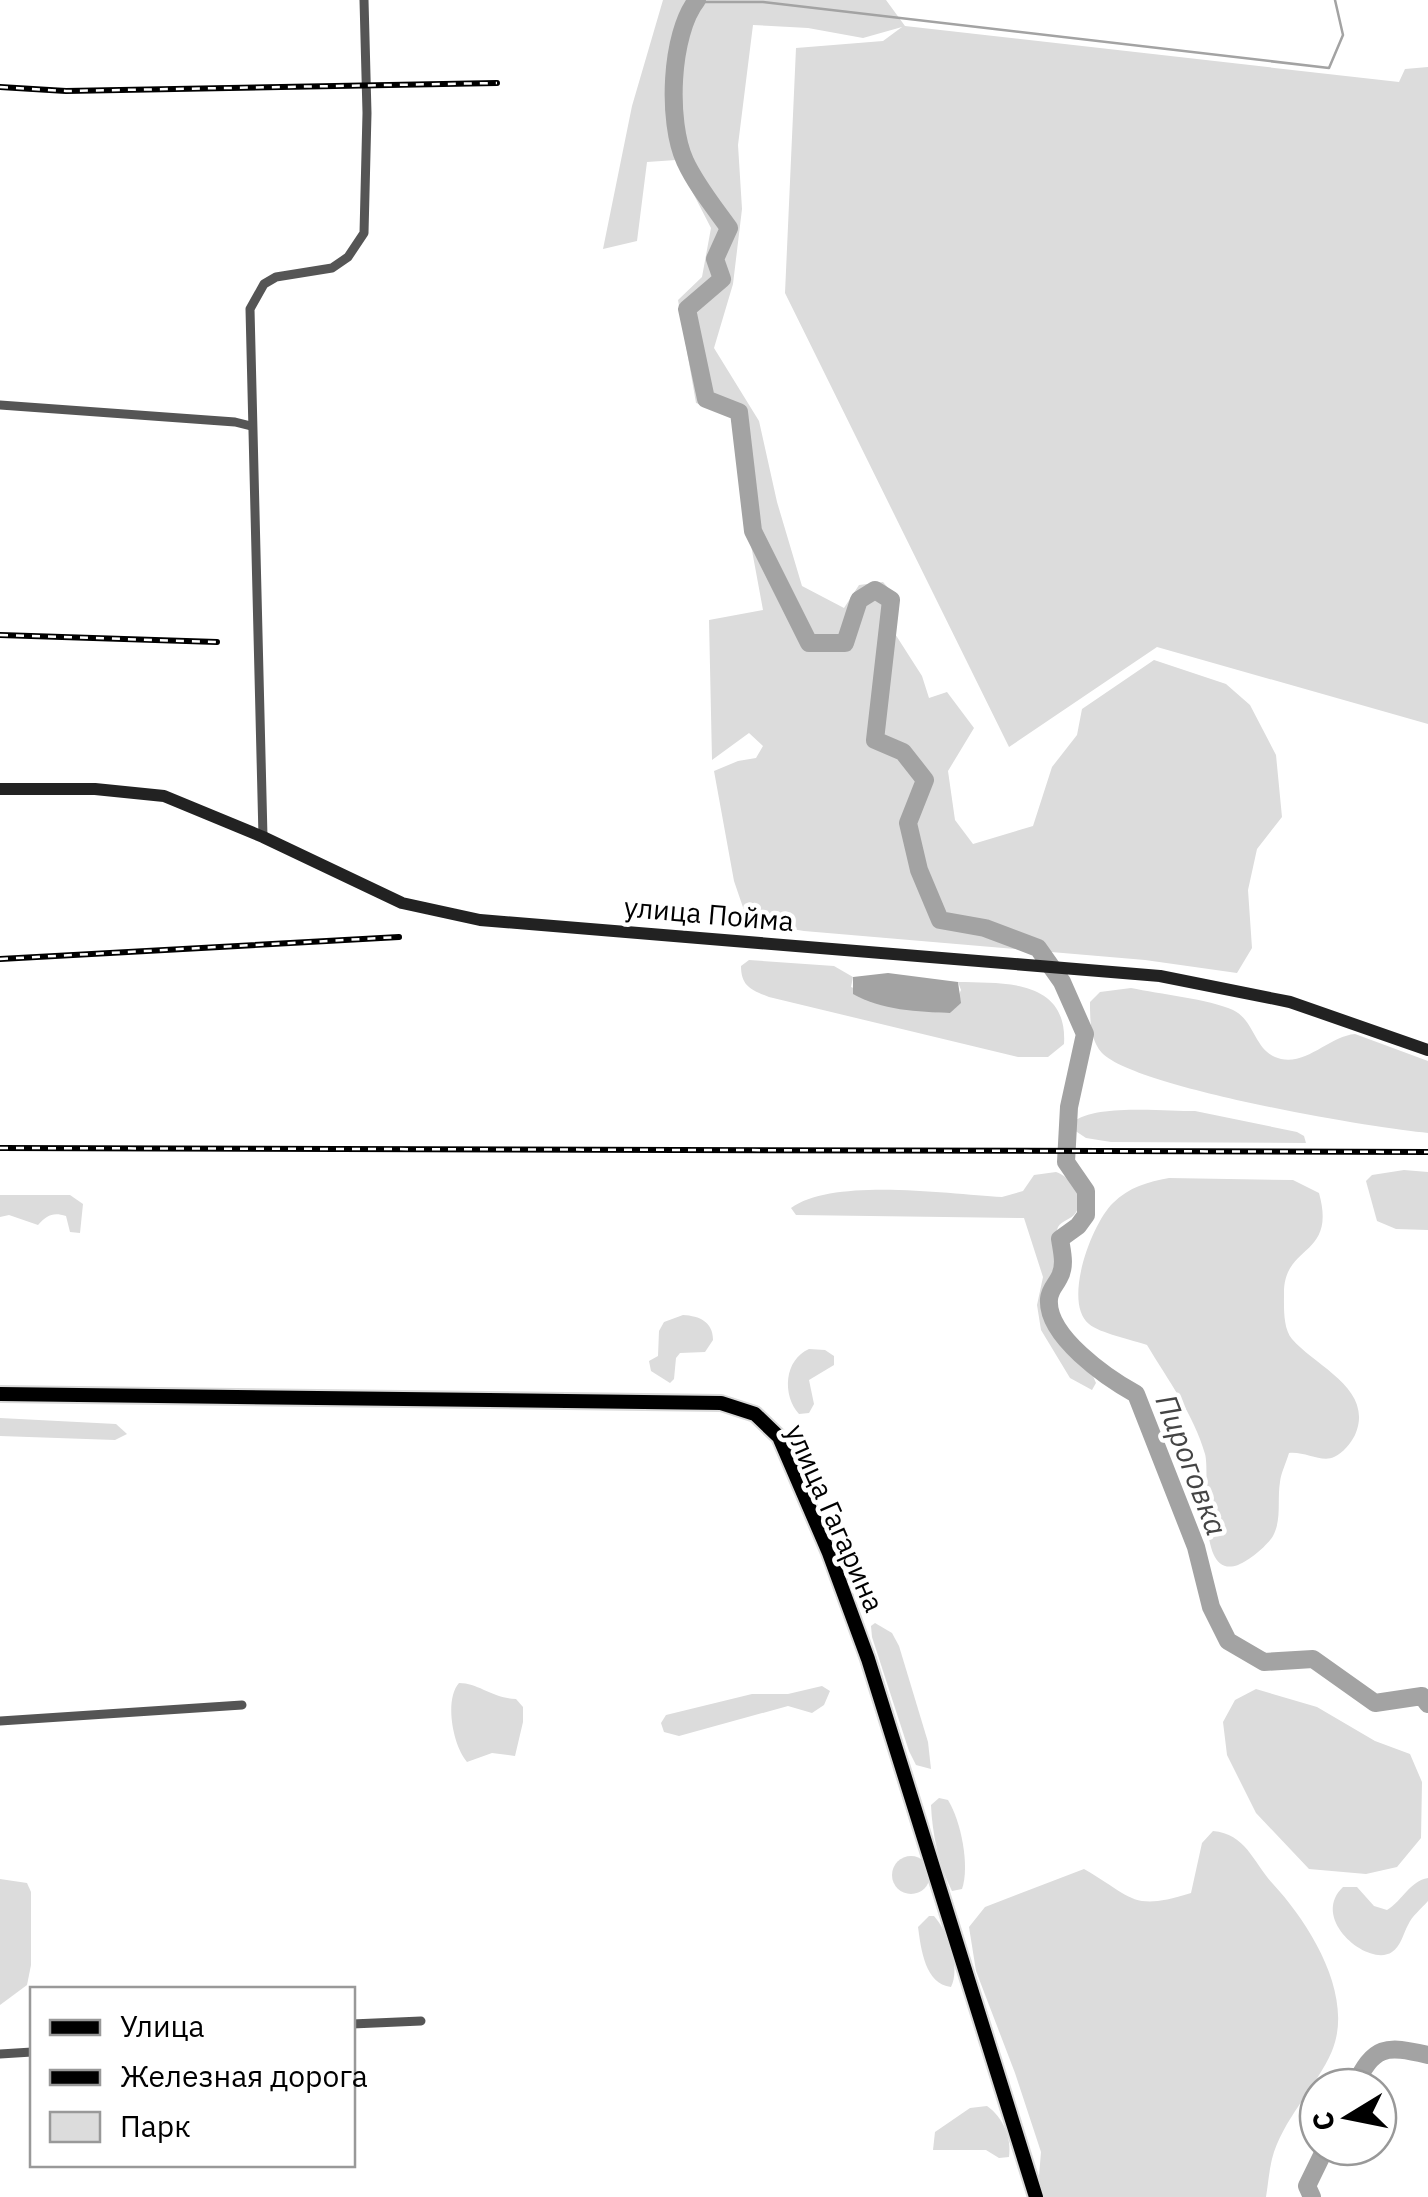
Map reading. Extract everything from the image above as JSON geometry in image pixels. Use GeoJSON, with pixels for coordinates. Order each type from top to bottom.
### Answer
{"type":"FeatureCollection","features":[{"type":"Feature","properties":{"kind":"main road","name":"улица Пойма"},"geometry":{"type":"LineString","coordinates":[[0,789],[95,790],[164,796],[264,837],[402,902],[480,920],[1160,976],[1290,1002],[1428,1050]]}},
{"type":"Feature","properties":{"kind":"main road","name":"улица Гагарина"},"geometry":{"type":"LineString","coordinates":[[0,1394],[721,1403],[762,1418],[779,1437],[868,1658],[1036,2197]]}},
{"type":"Feature","properties":{"kind":"street"},"geometry":{"type":"LineString","coordinates":[[264,837],[248,326],[255,295],[276,278],[332,268],[348,257],[364,233],[364,0]]}},
{"type":"Feature","properties":{"kind":"street"},"geometry":{"type":"LineString","coordinates":[[0,404],[251,426]]}},
{"type":"Feature","properties":{"kind":"street"},"geometry":{"type":"LineString","coordinates":[[0,1721],[242,1705]]}},
{"type":"Feature","properties":{"kind":"street"},"geometry":{"type":"LineString","coordinates":[[355,2024],[421,2021]]}},
{"type":"Feature","properties":{"kind":"street"},"geometry":{"type":"LineString","coordinates":[[0,2054],[30,2052]]}},
{"type":"Feature","properties":{"kind":"green space"},"geometry":{"type":"Polygon","coordinates":[[[663,0],[886,0],[905,26],[1399,82],[1405,69],[1428,67],[1428,724],[1157,647],[1009,747],[785,293],[796,48],[883,41],[902,27],[863,38],[808,28],[753,25],[738,145],[742,209],[733,284],[714,348],[759,421],[777,502],[802,586],[844,608],[859,585],[883,582],[899,600],[890,626],[922,676],[929,698],[947,692],[974,728],[948,771],[955,820],[973,844],[1033,826],[1052,767],[1077,735],[1082,709],[1154,660],[1226,684],[1250,705],[1276,755],[1282,817],[1257,849],[1248,890],[1252,948],[1237,973],[1145,960],[804,931],[748,922],[734,881],[714,771],[756,758],[763,746],[749,733],[712,760],[709,620],[763,610],[746,518],[738,430],[729,414],[696,403],[678,300],[702,277],[711,228],[676,160],[647,162],[637,241],[603,249],[632,106],[663,0]]]}},
{"type":"Feature","properties":{"kind":"green space"},"geometry":{"type":"Polygon","coordinates":[[[749,960],[834,966],[853,977],[851,987],[937,1012],[950,1013],[961,990],[958,982],[1030,989],[1056,1007],[1064,1044],[1048,1057],[1018,1057],[769,997],[745,983],[741,966],[749,960]]]}},
{"type":"Feature","properties":{"kind":"green space"},"geometry":{"type":"Polygon","coordinates":[[[1131,988],[1233,1010],[1246,1021],[1265,1050],[1281,1059],[1300,1058],[1355,1034],[1428,1061],[1428,1133],[1256,1104],[1159,1080],[1123,1066],[1098,1048],[1090,1002],[1100,992],[1131,988]]]}},
{"type":"Feature","properties":{"kind":"green space"},"geometry":{"type":"Polygon","coordinates":[[[1113,1111],[1195,1111],[1297,1132],[1306,1143],[1111,1142],[1086,1138],[1074,1130],[1073,1122],[1083,1116],[1113,1111]]]}},
{"type":"Feature","properties":{"kind":"green space"},"geometry":{"type":"Polygon","coordinates":[[[1404,1170],[1428,1172],[1428,1230],[1396,1229],[1377,1221],[1366,1181],[1372,1175],[1404,1170]]]}},
{"type":"Feature","properties":{"kind":"green space"},"geometry":{"type":"Polygon","coordinates":[[[1056,1172],[1072,1184],[1079,1202],[1074,1215],[1057,1230],[1056,1269],[1046,1314],[1059,1340],[1093,1376],[1096,1383],[1092,1390],[1070,1378],[1041,1330],[1037,1305],[1043,1277],[1024,1218],[796,1215],[791,1208],[810,1199],[862,1190],[1002,1197],[1023,1191],[1034,1175],[1056,1172]]]}},
{"type":"Feature","properties":{"kind":"green space"},"geometry":{"type":"Polygon","coordinates":[[[1169,1178],[1293,1180],[1319,1193],[1323,1214],[1316,1240],[1286,1278],[1286,1324],[1292,1339],[1350,1392],[1359,1419],[1355,1435],[1334,1457],[1289,1453],[1279,1489],[1276,1530],[1267,1544],[1238,1565],[1224,1566],[1215,1557],[1207,1523],[1205,1454],[1180,1398],[1147,1345],[1089,1324],[1078,1299],[1083,1263],[1105,1213],[1132,1189],[1169,1178]]]}},
{"type":"Feature","properties":{"kind":"green space"},"geometry":{"type":"Polygon","coordinates":[[[0,1195],[70,1195],[83,1204],[80,1233],[70,1232],[66,1216],[61,1215],[50,1215],[38,1225],[9,1215],[0,1217],[0,1195]]]}},
{"type":"Feature","properties":{"kind":"green space"},"geometry":{"type":"Polygon","coordinates":[[[683,1315],[704,1321],[713,1340],[705,1352],[680,1353],[670,1383],[651,1371],[649,1361],[658,1356],[659,1331],[664,1322],[683,1315]]]}},
{"type":"Feature","properties":{"kind":"green space"},"geometry":{"type":"Polygon","coordinates":[[[809,1349],[825,1350],[834,1356],[834,1365],[809,1380],[814,1404],[809,1413],[799,1414],[790,1397],[788,1378],[794,1361],[809,1349]]]}},
{"type":"Feature","properties":{"kind":"green space"},"geometry":{"type":"Polygon","coordinates":[[[0,1418],[116,1424],[127,1434],[115,1440],[0,1436],[0,1418]]]}},
{"type":"Feature","properties":{"kind":"green space"},"geometry":{"type":"Polygon","coordinates":[[[875,1623],[892,1633],[899,1646],[928,1742],[931,1769],[916,1765],[909,1751],[872,1637],[871,1626],[875,1623]]]}},
{"type":"Feature","properties":{"kind":"green space"},"geometry":{"type":"Polygon","coordinates":[[[459,1683],[516,1699],[523,1707],[515,1756],[492,1753],[467,1762],[452,1723],[452,1700],[459,1683]]]}},
{"type":"Feature","properties":{"kind":"green space"},"geometry":{"type":"Polygon","coordinates":[[[822,1686],[830,1691],[824,1705],[812,1713],[788,1706],[679,1736],[664,1732],[661,1723],[666,1715],[752,1694],[788,1694],[822,1686]]]}},
{"type":"Feature","properties":{"kind":"green space"},"geometry":{"type":"Polygon","coordinates":[[[1256,1689],[1317,1707],[1375,1741],[1410,1754],[1422,1782],[1421,1838],[1397,1867],[1366,1874],[1309,1869],[1256,1813],[1227,1755],[1223,1722],[1235,1700],[1256,1689]]]}},
{"type":"Feature","properties":{"kind":"green space"},"geometry":{"type":"Polygon","coordinates":[[[939,1798],[948,1800],[953,1809],[963,1844],[962,1889],[952,1891],[933,1827],[931,1805],[939,1798]]]}},
{"type":"Feature","properties":{"kind":"green space"},"geometry":{"type":"Polygon","coordinates":[[[1213,1831],[1241,1843],[1314,1939],[1325,1961],[1338,2007],[1332,2051],[1323,2067],[1298,2067],[1298,2106],[1277,2145],[1266,2197],[1043,2197],[1039,2176],[1041,2152],[976,1971],[969,1927],[985,1907],[1084,1869],[1133,1899],[1156,1901],[1191,1893],[1202,1843],[1213,1831]]]}},
{"type":"Feature","properties":{"kind":"green space"},"geometry":{"type":"Polygon","coordinates":[[[911,1856],[925,1861],[930,1875],[925,1889],[911,1894],[897,1889],[892,1875],[897,1861],[911,1856]]]}},
{"type":"Feature","properties":{"kind":"green space"},"geometry":{"type":"Polygon","coordinates":[[[1428,1878],[1428,1901],[1392,1952],[1382,1955],[1357,1947],[1337,1926],[1334,1900],[1343,1887],[1357,1887],[1374,1906],[1387,1910],[1416,1883],[1428,1878]]]}},
{"type":"Feature","properties":{"kind":"green space"},"geometry":{"type":"Polygon","coordinates":[[[0,1879],[27,1883],[31,1892],[31,1965],[27,1985],[0,2005],[0,1879]]]}},
{"type":"Feature","properties":{"kind":"green space"},"geometry":{"type":"Polygon","coordinates":[[[934,1916],[948,1940],[955,1970],[951,1987],[935,1979],[923,1955],[918,1927],[934,1916]]]}},
{"type":"Feature","properties":{"kind":"green space"},"geometry":{"type":"Polygon","coordinates":[[[987,2106],[1005,2128],[1009,2157],[999,2158],[986,2150],[933,2150],[935,2132],[970,2108],[987,2106]]]}},
{"type":"Feature","properties":{"kind":"shaded area"},"geometry":{"type":"Polygon","coordinates":[[[888,973],[958,982],[961,1003],[950,1013],[926,1012],[887,1007],[853,994],[853,977],[888,973]]]}},
{"type":"Feature","properties":{"kind":"waterway","name":"Пироговка"},"geometry":{"type":"LineString","coordinates":[[697,0],[681,34],[677,56],[675,124],[689,170],[729,228],[715,259],[722,279],[687,309],[706,399],[739,412],[753,531],[809,643],[845,643],[859,600],[875,590],[891,600],[875,740],[903,752],[925,780],[908,823],[919,870],[940,920],[985,928],[1038,948],[1062,982],[1085,1034],[1069,1107],[1066,1162],[1086,1191],[1086,1215],[1060,1239],[1062,1269],[1049,1299],[1057,1327],[1080,1354],[1136,1394],[1196,1547],[1211,1607],[1228,1641],[1264,1662],[1313,1659],[1375,1703],[1422,1696],[1428,1704]]}},
{"type":"Feature","properties":{"kind":"waterway"},"geometry":{"type":"LineString","coordinates":[[694,2],[763,2],[1329,68],[1343,35],[1335,0]]}},
{"type":"Feature","properties":{"kind":"waterway","name":"Пироговка"},"geometry":{"type":"LineString","coordinates":[[1366,2067],[1375,2056],[1391,2050],[1428,2055]]}},
{"type":"Feature","properties":{"kind":"waterway","name":"Пироговка"},"geometry":{"type":"LineString","coordinates":[[1312,2197],[1307,2186],[1316,2167]]}},
{"type":"Feature","properties":{"kind":"railway"},"geometry":{"type":"LineString","coordinates":[[0,87],[66,91],[497,83]]}},
{"type":"Feature","properties":{"kind":"railway"},"geometry":{"type":"LineString","coordinates":[[0,635],[217,642]]}},
{"type":"Feature","properties":{"kind":"railway"},"geometry":{"type":"LineString","coordinates":[[0,959],[399,937]]}},
{"type":"Feature","properties":{"kind":"railway"},"geometry":{"type":"LineString","coordinates":[[0,1148],[1428,1152]]}}]}
